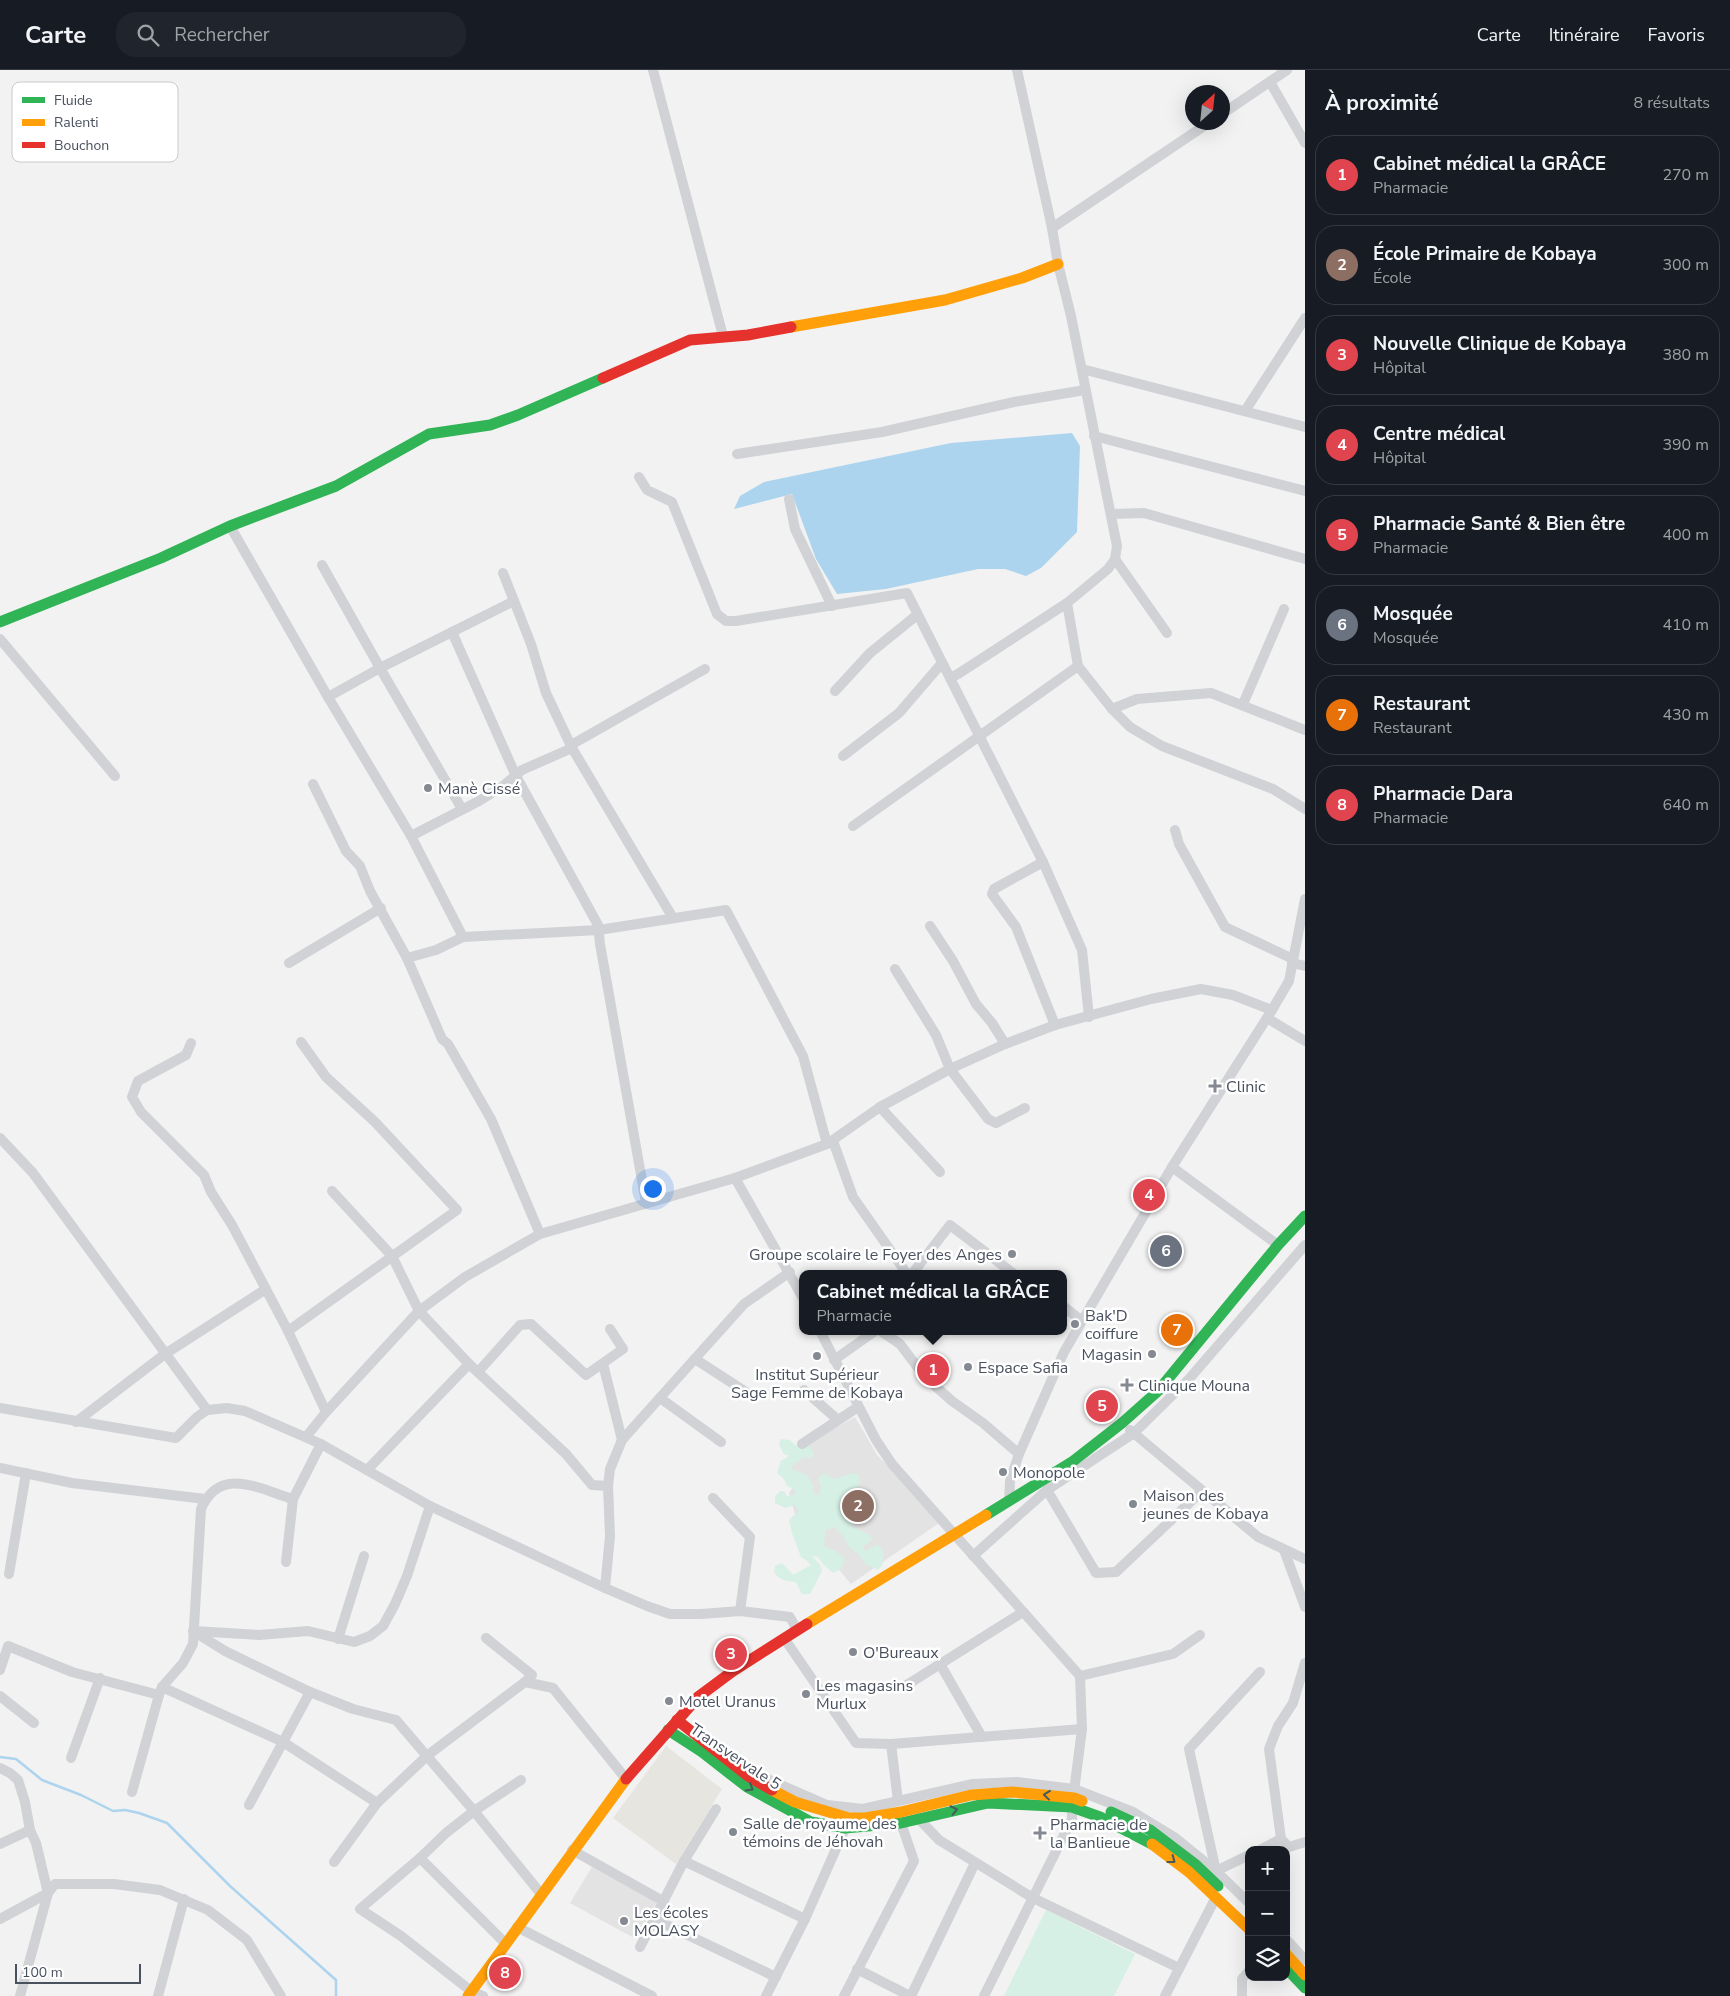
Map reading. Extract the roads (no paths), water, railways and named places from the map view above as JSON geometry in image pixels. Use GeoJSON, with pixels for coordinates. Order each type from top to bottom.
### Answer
{"type":"FeatureCollection","features":[{"type":"Feature","properties":{"kind":"main road"},"geometry":{"type":"LineString","coordinates":[[0,622],[153,562],[230,526],[336,486],[429,434],[490,425],[518,415],[670,347],[690,340],[748,335],[945,300],[1022,278],[1058,264]]}},
{"type":"Feature","properties":{"kind":"main road"},"geometry":{"type":"LineString","coordinates":[[470,1994],[572,1850],[626,1779],[677,1720],[705,1692],[733,1671],[784,1638],[1072,1462],[1122,1423],[1158,1391],[1278,1245],[1305,1216]]}},
{"type":"Feature","properties":{"kind":"main road","name":"Transvervale 5"},"geometry":{"type":"LineString","coordinates":[[677,1720],[748,1776],[794,1802],[847,1823],[979,1794],[1012,1792],[1073,1798],[1097,1806],[1150,1830],[1196,1865],[1245,1912]]}},
{"type":"Feature","properties":{"kind":"main road","name":"Transvervale 5"},"geometry":{"type":"LineString","coordinates":[[668,1730],[702,1752],[747,1787],[811,1822],[901,1823],[988,1803],[1073,1798],[1100,1817],[1149,1842],[1189,1872],[1245,1925]]}},
{"type":"Feature","properties":{"kind":"main road"},"geometry":{"type":"LineString","coordinates":[[1290,1958],[1305,1975]]}},
{"type":"Feature","properties":{"kind":"main road"},"geometry":{"type":"LineString","coordinates":[[1290,1972],[1305,1988]]}},
{"type":"Feature","properties":{"kind":"street"},"geometry":{"type":"LineString","coordinates":[[653,70],[723,336]]}},
{"type":"Feature","properties":{"kind":"street"},"geometry":{"type":"LineString","coordinates":[[950,678],[1067,603],[1108,569],[1115,559],[1117,546],[1072,316],[1058,264],[1052,228],[1017,70]]}},
{"type":"Feature","properties":{"kind":"street"},"geometry":{"type":"LineString","coordinates":[[1230,109],[1286,70]]}},
{"type":"Feature","properties":{"kind":"street"},"geometry":{"type":"LineString","coordinates":[[1270,82],[1305,143]]}},
{"type":"Feature","properties":{"kind":"street"},"geometry":{"type":"LineString","coordinates":[[1052,228],[1198,130]]}},
{"type":"Feature","properties":{"kind":"street"},"geometry":{"type":"LineString","coordinates":[[1245,411],[1305,318]]}},
{"type":"Feature","properties":{"kind":"street"},"geometry":{"type":"LineString","coordinates":[[1082,369],[1305,427]]}},
{"type":"Feature","properties":{"kind":"street"},"geometry":{"type":"LineString","coordinates":[[736,454],[882,432],[1014,402],[1085,390]]}},
{"type":"Feature","properties":{"kind":"street"},"geometry":{"type":"LineString","coordinates":[[1094,436],[1305,491]]}},
{"type":"Feature","properties":{"kind":"street"},"geometry":{"type":"LineString","coordinates":[[639,477],[648,490],[672,502],[717,614],[726,621],[832,606],[903,592],[907,593],[978,736],[1044,862],[1082,950],[1089,1017]]}},
{"type":"Feature","properties":{"kind":"street"},"geometry":{"type":"LineString","coordinates":[[788,499],[795,529],[832,606]]}},
{"type":"Feature","properties":{"kind":"street"},"geometry":{"type":"LineString","coordinates":[[1111,514],[1144,513],[1305,559]]}},
{"type":"Feature","properties":{"kind":"street"},"geometry":{"type":"LineString","coordinates":[[230,526],[328,697],[411,836],[463,938]]}},
{"type":"Feature","properties":{"kind":"street"},"geometry":{"type":"LineString","coordinates":[[1115,559],[1167,633]]}},
{"type":"Feature","properties":{"kind":"street"},"geometry":{"type":"LineString","coordinates":[[322,565],[462,809]]}},
{"type":"Feature","properties":{"kind":"street"},"geometry":{"type":"LineString","coordinates":[[503,573],[531,644],[546,692],[572,747],[673,918]]}},
{"type":"Feature","properties":{"kind":"street"},"geometry":{"type":"LineString","coordinates":[[328,697],[380,668],[514,602]]}},
{"type":"Feature","properties":{"kind":"street"},"geometry":{"type":"LineString","coordinates":[[1067,603],[1078,666],[1112,709],[1130,727],[1162,746],[1273,789],[1305,809]]}},
{"type":"Feature","properties":{"kind":"street"},"geometry":{"type":"LineString","coordinates":[[1242,704],[1284,609]]}},
{"type":"Feature","properties":{"kind":"street"},"geometry":{"type":"LineString","coordinates":[[835,691],[870,653],[918,615]]}},
{"type":"Feature","properties":{"kind":"street"},"geometry":{"type":"LineString","coordinates":[[452,632],[516,776],[598,925],[646,1203]]}},
{"type":"Feature","properties":{"kind":"street"},"geometry":{"type":"LineString","coordinates":[[0,639],[115,776]]}},
{"type":"Feature","properties":{"kind":"street"},"geometry":{"type":"LineString","coordinates":[[843,756],[899,712],[942,663]]}},
{"type":"Feature","properties":{"kind":"street"},"geometry":{"type":"LineString","coordinates":[[853,826],[1078,666]]}},
{"type":"Feature","properties":{"kind":"street"},"geometry":{"type":"LineString","coordinates":[[411,836],[503,786],[522,770],[572,747],[705,669]]}},
{"type":"Feature","properties":{"kind":"street"},"geometry":{"type":"LineString","coordinates":[[1112,709],[1137,699],[1211,693],[1305,730]]}},
{"type":"Feature","properties":{"kind":"street"},"geometry":{"type":"LineString","coordinates":[[312,784],[346,851],[360,866],[370,891],[407,958],[442,1039],[448,1044],[491,1119],[540,1234]]}},
{"type":"Feature","properties":{"kind":"street"},"geometry":{"type":"LineString","coordinates":[[1175,830],[1180,844],[1225,927],[1305,966]]}},
{"type":"Feature","properties":{"kind":"street"},"geometry":{"type":"LineString","coordinates":[[1044,862],[994,889],[992,894],[1016,927],[1055,1025]]}},
{"type":"Feature","properties":{"kind":"street"},"geometry":{"type":"LineString","coordinates":[[1010,1501],[1010,1481],[1019,1454],[1064,1352],[1172,1167],[1289,981],[1305,899]]}},
{"type":"Feature","properties":{"kind":"street"},"geometry":{"type":"LineString","coordinates":[[289,963],[381,908]]}},
{"type":"Feature","properties":{"kind":"street"},"geometry":{"type":"LineString","coordinates":[[407,958],[436,950],[463,938],[599,930],[726,910],[803,1056],[830,1142],[853,1197],[904,1270]]}},
{"type":"Feature","properties":{"kind":"street"},"geometry":{"type":"LineString","coordinates":[[930,926],[953,961],[976,1004],[992,1023],[1005,1044]]}},
{"type":"Feature","properties":{"kind":"street"},"geometry":{"type":"LineString","coordinates":[[896,969],[936,1035],[950,1068],[988,1119],[996,1124],[1025,1108]]}},
{"type":"Feature","properties":{"kind":"street"},"geometry":{"type":"LineString","coordinates":[[306,1437],[326,1412],[419,1311],[465,1277],[540,1234],[736,1178],[830,1142],[880,1107],[950,1068],[1005,1044],[1055,1025],[1151,999],[1201,989],[1233,995],[1270,1014],[1305,1041]]}},
{"type":"Feature","properties":{"kind":"street"},"geometry":{"type":"LineString","coordinates":[[288,1331],[457,1210],[375,1122],[326,1077],[301,1042]]}},
{"type":"Feature","properties":{"kind":"street"},"geometry":{"type":"LineString","coordinates":[[191,1043],[186,1055],[138,1081],[132,1097],[141,1112],[204,1175],[211,1192],[232,1225],[288,1331],[326,1412]]}},
{"type":"Feature","properties":{"kind":"street"},"geometry":{"type":"LineString","coordinates":[[880,1107],[940,1172]]}},
{"type":"Feature","properties":{"kind":"street"},"geometry":{"type":"LineString","coordinates":[[0,1138],[33,1172],[207,1410]]}},
{"type":"Feature","properties":{"kind":"street"},"geometry":{"type":"LineString","coordinates":[[1172,1167],[1278,1245]]}},
{"type":"Feature","properties":{"kind":"street"},"geometry":{"type":"LineString","coordinates":[[736,1178],[799,1290]]}},
{"type":"Feature","properties":{"kind":"street"},"geometry":{"type":"LineString","coordinates":[[332,1191],[392,1256],[419,1311],[469,1364],[566,1454],[592,1485],[608,1486]]}},
{"type":"Feature","properties":{"kind":"street"},"geometry":{"type":"LineString","coordinates":[[915,1270],[950,1225],[1009,1270]]}},
{"type":"Feature","properties":{"kind":"street"},"geometry":{"type":"LineString","coordinates":[[973,1556],[1047,1490],[1134,1433],[1189,1379],[1304,1246],[1288,1234]]}},
{"type":"Feature","properties":{"kind":"street"},"geometry":{"type":"LineString","coordinates":[[605,1588],[610,1536],[608,1486],[610,1469],[622,1440],[744,1304],[790,1272]]}},
{"type":"Feature","properties":{"kind":"street"},"geometry":{"type":"LineString","coordinates":[[76,1422],[165,1354],[266,1289]]}},
{"type":"Feature","properties":{"kind":"street"},"geometry":{"type":"LineString","coordinates":[[1067,1309],[1082,1320]]}},
{"type":"Feature","properties":{"kind":"street"},"geometry":{"type":"LineString","coordinates":[[478,1372],[520,1325],[530,1324],[586,1376],[623,1349],[610,1329]]}},
{"type":"Feature","properties":{"kind":"street"},"geometry":{"type":"LineString","coordinates":[[822,1335],[858,1407],[892,1464],[1080,1676],[1082,1729],[1072,1819],[984,1996]]}},
{"type":"Feature","properties":{"kind":"street"},"geometry":{"type":"LineString","coordinates":[[834,1360],[869,1335]]}},
{"type":"Feature","properties":{"kind":"street"},"geometry":{"type":"LineString","coordinates":[[887,1335],[900,1344],[925,1377],[1019,1454]]}},
{"type":"Feature","properties":{"kind":"street"},"geometry":{"type":"LineString","coordinates":[[695,1359],[749,1394]]}},
{"type":"Feature","properties":{"kind":"street"},"geometry":{"type":"LineString","coordinates":[[367,1470],[469,1364]]}},
{"type":"Feature","properties":{"kind":"street"},"geometry":{"type":"LineString","coordinates":[[603,1364],[622,1440]]}},
{"type":"Feature","properties":{"kind":"street"},"geometry":{"type":"LineString","coordinates":[[804,1390],[838,1420]]}},
{"type":"Feature","properties":{"kind":"street"},"geometry":{"type":"LineString","coordinates":[[660,1398],[721,1442]]}},
{"type":"Feature","properties":{"kind":"street"},"geometry":{"type":"LineString","coordinates":[[802,1444],[858,1407]]}},
{"type":"Feature","properties":{"kind":"street"},"geometry":{"type":"LineString","coordinates":[[0,1408],[176,1438],[197,1417],[207,1410],[227,1408],[245,1411],[321,1444],[430,1506],[605,1588],[670,1614],[740,1611],[790,1617],[797,1630]]}},
{"type":"Feature","properties":{"kind":"street"},"geometry":{"type":"LineString","coordinates":[[1122,1423],[1258,1537],[1305,1560]]}},
{"type":"Feature","properties":{"kind":"street"},"geometry":{"type":"LineString","coordinates":[[286,1562],[293,1499],[321,1444]]}},
{"type":"Feature","properties":{"kind":"street"},"geometry":{"type":"LineString","coordinates":[[0,1468],[72,1483],[205,1499]]}},
{"type":"Feature","properties":{"kind":"street"},"geometry":{"type":"LineString","coordinates":[[9,1574],[26,1473]]}},
{"type":"Feature","properties":{"kind":"street"},"geometry":{"type":"LineString","coordinates":[[132,1792],[160,1691],[183,1663],[193,1644],[201,1509],[205,1499],[220,1485],[237,1482],[293,1499]]}},
{"type":"Feature","properties":{"kind":"street"},"geometry":{"type":"LineString","coordinates":[[1047,1490],[1096,1573],[1116,1572],[1202,1491]]}},
{"type":"Feature","properties":{"kind":"street"},"geometry":{"type":"LineString","coordinates":[[713,1498],[750,1537],[740,1611]]}},
{"type":"Feature","properties":{"kind":"street"},"geometry":{"type":"LineString","coordinates":[[193,1631],[259,1635],[308,1632],[354,1642],[370,1636],[383,1626],[395,1604],[407,1576],[430,1506]]}},
{"type":"Feature","properties":{"kind":"street"},"geometry":{"type":"LineString","coordinates":[[1284,1550],[1305,1607]]}},
{"type":"Feature","properties":{"kind":"street"},"geometry":{"type":"LineString","coordinates":[[338,1639],[364,1556]]}},
{"type":"Feature","properties":{"kind":"street"},"geometry":{"type":"LineString","coordinates":[[902,1688],[1023,1612]]}},
{"type":"Feature","properties":{"kind":"street"},"geometry":{"type":"LineString","coordinates":[[193,1631],[225,1651],[310,1692],[353,1709],[396,1720],[428,1755],[541,1894]]}},
{"type":"Feature","properties":{"kind":"street"},"geometry":{"type":"LineString","coordinates":[[1080,1676],[1173,1654],[1200,1635]]}},
{"type":"Feature","properties":{"kind":"street"},"geometry":{"type":"LineString","coordinates":[[334,1862],[377,1803],[428,1755],[532,1675],[486,1638]]}},
{"type":"Feature","properties":{"kind":"street"},"geometry":{"type":"LineString","coordinates":[[784,1638],[856,1744],[891,1744],[1082,1729]]}},
{"type":"Feature","properties":{"kind":"street"},"geometry":{"type":"LineString","coordinates":[[0,1670],[8,1646],[72,1672],[160,1691],[283,1742],[377,1803]]}},
{"type":"Feature","properties":{"kind":"street"},"geometry":{"type":"LineString","coordinates":[[1305,1663],[1293,1703],[1278,1726],[1269,1749],[1281,1839],[1290,1847],[1305,1842]]}},
{"type":"Feature","properties":{"kind":"street"},"geometry":{"type":"LineString","coordinates":[[940,1664],[982,1737]]}},
{"type":"Feature","properties":{"kind":"street"},"geometry":{"type":"LineString","coordinates":[[1245,1857],[1216,1871],[1189,1749],[1260,1672]]}},
{"type":"Feature","properties":{"kind":"street"},"geometry":{"type":"LineString","coordinates":[[71,1758],[100,1678]]}},
{"type":"Feature","properties":{"kind":"street"},"geometry":{"type":"LineString","coordinates":[[525,1682],[553,1688],[626,1779]]}},
{"type":"Feature","properties":{"kind":"street"},"geometry":{"type":"LineString","coordinates":[[249,1805],[310,1692]]}},
{"type":"Feature","properties":{"kind":"street"},"geometry":{"type":"LineString","coordinates":[[0,1696],[34,1723]]}},
{"type":"Feature","properties":{"kind":"street"},"geometry":{"type":"LineString","coordinates":[[891,1744],[898,1801]]}},
{"type":"Feature","properties":{"kind":"street","name":"Transvervale 5"},"geometry":{"type":"LineString","coordinates":[[708,1745],[747,1770],[827,1805],[863,1809],[973,1784],[1017,1782],[1133,1812],[1174,1837],[1216,1871],[1245,1899]]}},
{"type":"Feature","properties":{"kind":"street"},"geometry":{"type":"LineString","coordinates":[[0,1768],[18,1780],[48,1893]]}},
{"type":"Feature","properties":{"kind":"street"},"geometry":{"type":"LineString","coordinates":[[483,1996],[470,1994],[401,1936],[360,1909],[420,1858],[446,1833],[474,1811],[521,1780]]}},
{"type":"Feature","properties":{"kind":"street"},"geometry":{"type":"LineString","coordinates":[[640,1946],[684,1861],[716,1809]]}},
{"type":"Feature","properties":{"kind":"street"},"geometry":{"type":"LineString","coordinates":[[918,1818],[939,1840],[1033,1898],[1178,1968]]}},
{"type":"Feature","properties":{"kind":"street"},"geometry":{"type":"LineString","coordinates":[[766,1996],[804,1919],[847,1823]]}},
{"type":"Feature","properties":{"kind":"street"},"geometry":{"type":"LineString","coordinates":[[844,1996],[914,1861],[901,1823]]}},
{"type":"Feature","properties":{"kind":"street"},"geometry":{"type":"LineString","coordinates":[[0,1844],[30,1830]]}},
{"type":"Feature","properties":{"kind":"street"},"geometry":{"type":"LineString","coordinates":[[1268,1846],[1281,1839]]}},
{"type":"Feature","properties":{"kind":"street"},"geometry":{"type":"LineString","coordinates":[[572,1850],[663,1901]]}},
{"type":"Feature","properties":{"kind":"street"},"geometry":{"type":"LineString","coordinates":[[420,1858],[505,1943]]}},
{"type":"Feature","properties":{"kind":"street"},"geometry":{"type":"LineString","coordinates":[[684,1861],[804,1919]]}},
{"type":"Feature","properties":{"kind":"street"},"geometry":{"type":"LineString","coordinates":[[857,1969],[911,1996],[975,1863]]}},
{"type":"Feature","properties":{"kind":"street"},"geometry":{"type":"LineString","coordinates":[[20,1996],[48,1893],[55,1884],[114,1884],[160,1890],[208,1910],[247,1940],[282,1996]]}},
{"type":"Feature","properties":{"kind":"street"},"geometry":{"type":"LineString","coordinates":[[0,1920],[48,1893]]}},
{"type":"Feature","properties":{"kind":"street"},"geometry":{"type":"LineString","coordinates":[[1165,1996],[1216,1896]]}},
{"type":"Feature","properties":{"kind":"street"},"geometry":{"type":"LineString","coordinates":[[158,1996],[184,1899]]}},
{"type":"Feature","properties":{"kind":"street"},"geometry":{"type":"LineString","coordinates":[[654,1920],[776,1977]]}},
{"type":"Feature","properties":{"kind":"street"},"geometry":{"type":"LineString","coordinates":[[517,1927],[652,1996]]}},
{"type":"Feature","properties":{"kind":"street"},"geometry":{"type":"LineString","coordinates":[[1290,1943],[1305,1960]]}},
{"type":"Feature","properties":{"kind":"street"},"geometry":{"type":"LineString","coordinates":[[1242,1996],[1242,1978],[1245,1975]]}},
{"type":"Feature","properties":{"kind":"water"},"geometry":{"type":"Polygon","coordinates":[[[1072,433],[1080,446],[1077,532],[1041,568],[1026,576],[1005,569],[978,569],[886,589],[837,594],[816,559],[792,494],[734,509],[740,496],[764,482],[951,443],[1072,433]]]}},
{"type":"Feature","properties":{"kind":"waterway"},"geometry":{"type":"LineString","coordinates":[[0,1757],[16,1759],[42,1780],[81,1795],[113,1811],[125,1810],[139,1813],[167,1823],[230,1886],[336,1980],[336,1996]]}},
{"type":"Feature","properties":{"kind":"place","name":"Manè Cissé"},"geometry":{"type":"Point","coordinates":[428,788]}},
{"type":"Feature","properties":{"kind":"place","name":"Clinic"},"geometry":{"type":"Point","coordinates":[1215,1086]}},
{"type":"Feature","properties":{"kind":"place","name":"Centre médical"},"geometry":{"type":"Point","coordinates":[1149,1195]}},
{"type":"Feature","properties":{"kind":"place","name":"Mosquée"},"geometry":{"type":"Point","coordinates":[1166,1251]}},
{"type":"Feature","properties":{"kind":"place","name":"Groupe scolaire le Foyer des Anges"},"geometry":{"type":"Point","coordinates":[1012,1254]}},
{"type":"Feature","properties":{"kind":"place","name":"Bak'D coiffure"},"geometry":{"type":"Point","coordinates":[1075,1324]}},
{"type":"Feature","properties":{"kind":"place","name":"Restaurant"},"geometry":{"type":"Point","coordinates":[1177,1330]}},
{"type":"Feature","properties":{"kind":"place","name":"Magasin"},"geometry":{"type":"Point","coordinates":[1152,1354]}},
{"type":"Feature","properties":{"kind":"place","name":"Institut Supérieur Sage Femme de Kobaya"},"geometry":{"type":"Point","coordinates":[817,1356]}},
{"type":"Feature","properties":{"kind":"place","name":"Espace Safia"},"geometry":{"type":"Point","coordinates":[968,1367]}},
{"type":"Feature","properties":{"kind":"place","name":"Cabinet médical la GRÂCE"},"geometry":{"type":"Point","coordinates":[933,1370]}},
{"type":"Feature","properties":{"kind":"place","name":"Clinique Mouna"},"geometry":{"type":"Point","coordinates":[1127,1385]}},
{"type":"Feature","properties":{"kind":"place","name":"Pharmacie Santé & Bien être"},"geometry":{"type":"Point","coordinates":[1102,1406]}},
{"type":"Feature","properties":{"kind":"place","name":"Monopole"},"geometry":{"type":"Point","coordinates":[1003,1472]}},
{"type":"Feature","properties":{"kind":"place","name":"Maison des jeunes de Kobaya"},"geometry":{"type":"Point","coordinates":[1133,1504]}},
{"type":"Feature","properties":{"kind":"place","name":"École Primaire de Kobaya"},"geometry":{"type":"Point","coordinates":[858,1506]}},
{"type":"Feature","properties":{"kind":"place","name":"O'Bureaux"},"geometry":{"type":"Point","coordinates":[853,1652]}},
{"type":"Feature","properties":{"kind":"place","name":"Nouvelle Clinique de Kobaya"},"geometry":{"type":"Point","coordinates":[731,1654]}},
{"type":"Feature","properties":{"kind":"place","name":"Les magasins Murlux"},"geometry":{"type":"Point","coordinates":[806,1694]}},
{"type":"Feature","properties":{"kind":"place","name":"Motel Uranus"},"geometry":{"type":"Point","coordinates":[669,1701]}},
{"type":"Feature","properties":{"kind":"place","name":"Salle de royaume des témoins de Jéhovah"},"geometry":{"type":"Point","coordinates":[733,1832]}},
{"type":"Feature","properties":{"kind":"place","name":"Pharmacie de la Banlieue"},"geometry":{"type":"Point","coordinates":[1040,1833]}},
{"type":"Feature","properties":{"kind":"place","name":"Les écoles MOLASY"},"geometry":{"type":"Point","coordinates":[624,1921]}},
{"type":"Feature","properties":{"kind":"place","name":"Pharmacie Dara"},"geometry":{"type":"Point","coordinates":[505,1973]}}]}
